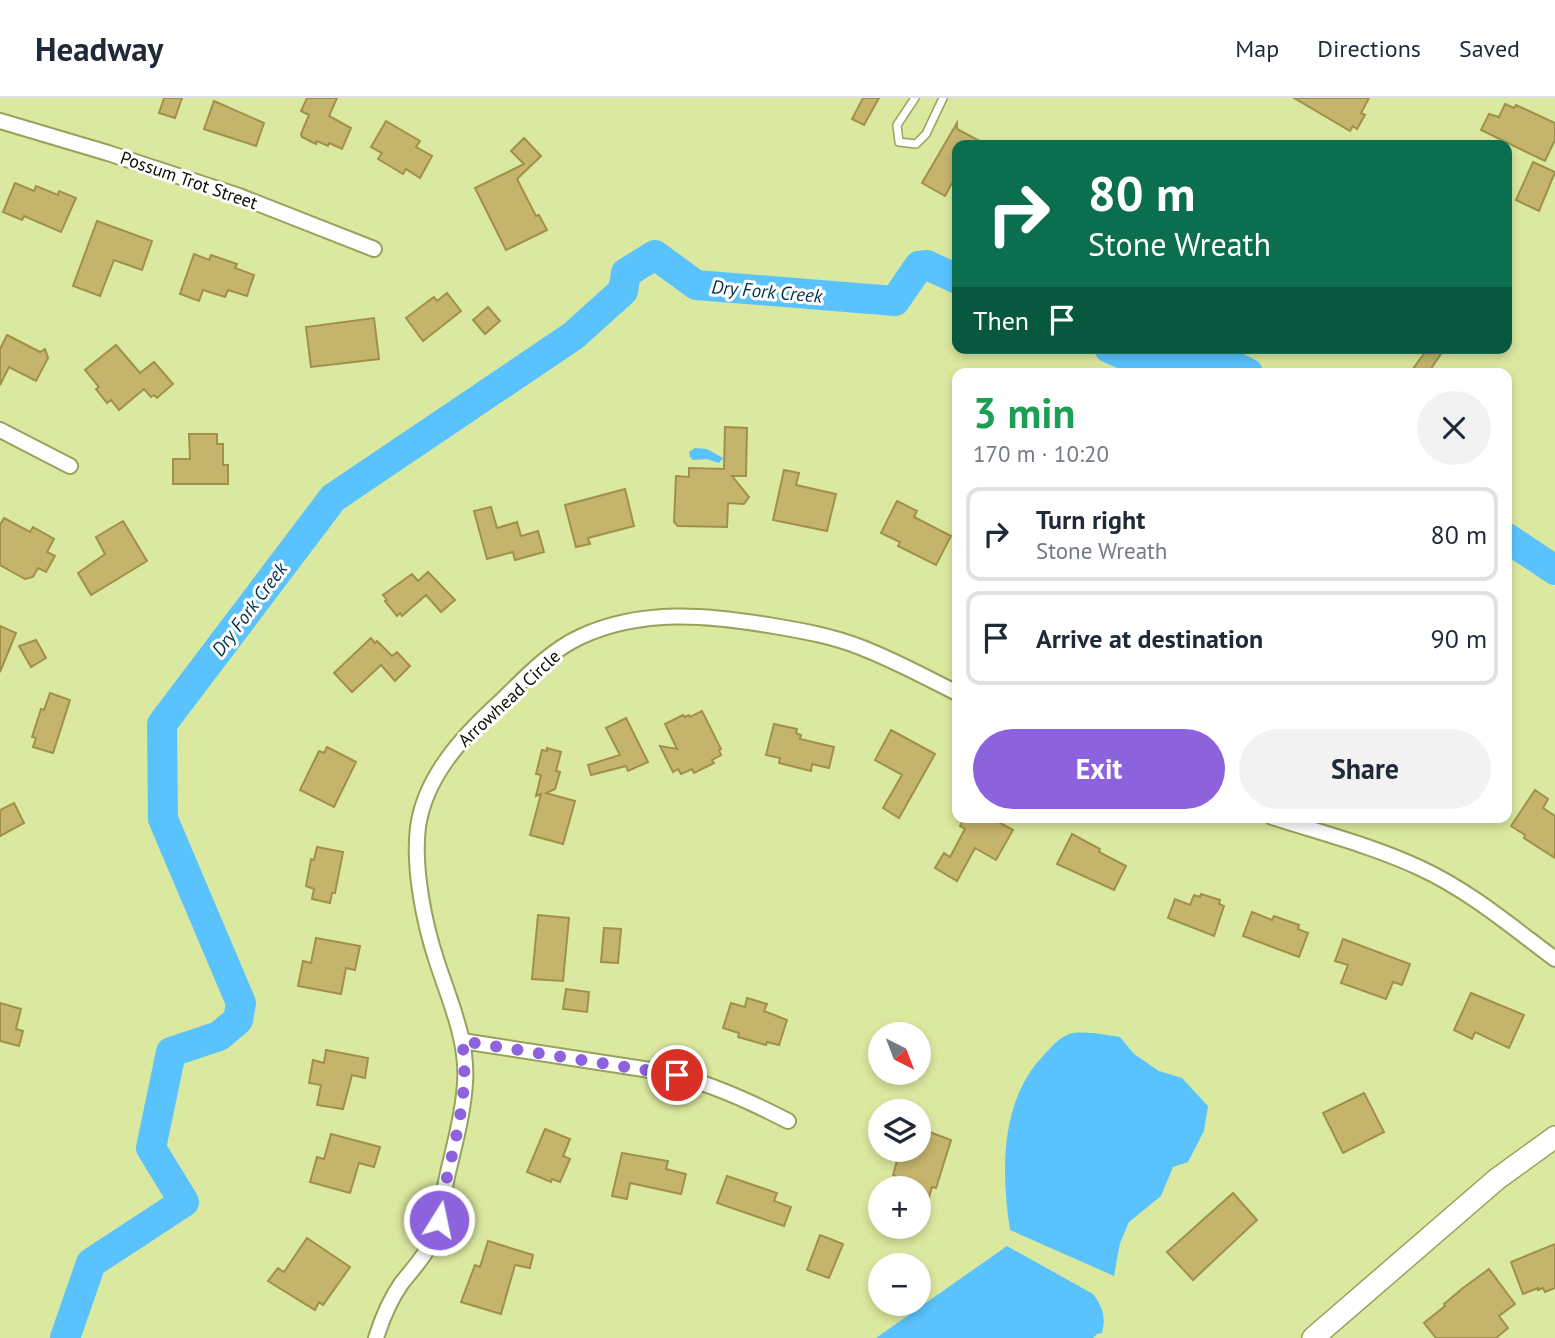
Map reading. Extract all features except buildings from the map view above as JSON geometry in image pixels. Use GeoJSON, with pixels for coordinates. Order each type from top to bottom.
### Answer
{"type":"FeatureCollection","features":[{"type":"Feature","properties":{"kind":"main road"},"geometry":{"type":"LineString","coordinates":[[1313,1338],[1497,1179],[1555,1137]]}},
{"type":"Feature","properties":{"kind":"street","name":"Possum Trot Street"},"geometry":{"type":"LineString","coordinates":[[0,121],[239,196],[374,249]]}},
{"type":"Feature","properties":{"kind":"street"},"geometry":{"type":"LineString","coordinates":[[0,430],[70,466]]}},
{"type":"Feature","properties":{"kind":"street","name":"Arrowhead Circle"},"geometry":{"type":"LineString","coordinates":[[376,1338],[386,1309],[428,1248],[439,1220],[464,1094],[462,1041],[435,958],[425,916],[416,850],[421,815],[435,781],[455,748],[555,651],[604,627],[671,616],[725,618],[816,634],[858,646],[952,690]]}},
{"type":"Feature","properties":{"kind":"street"},"geometry":{"type":"LineString","coordinates":[[1291,823],[1381,852],[1422,869],[1473,898],[1555,959]]}},
{"type":"Feature","properties":{"kind":"street"},"geometry":{"type":"LineString","coordinates":[[462,1041],[690,1078],[718,1087],[788,1121]]}},
{"type":"Feature","properties":{"kind":"lane"},"geometry":{"type":"LineString","coordinates":[[915,98],[897,125],[900,142],[916,144],[926,134],[943,98]]}},
{"type":"Feature","properties":{"kind":"water"},"geometry":{"type":"Polygon","coordinates":[[[695,448],[707,449],[723,458],[719,463],[707,459],[693,460],[689,452],[695,448]]]}},
{"type":"Feature","properties":{"kind":"water"},"geometry":{"type":"Polygon","coordinates":[[[1073,1033],[1120,1037],[1134,1054],[1159,1071],[1182,1078],[1208,1106],[1204,1131],[1188,1162],[1173,1167],[1161,1196],[1129,1222],[1120,1243],[1114,1276],[1010,1230],[1005,1185],[1011,1116],[1018,1094],[1029,1074],[1057,1041],[1073,1033]]]}},
{"type":"Feature","properties":{"kind":"water"},"geometry":{"type":"Polygon","coordinates":[[[1007,1246],[1093,1294],[1103,1312],[1104,1322],[1102,1333],[1093,1338],[876,1338],[907,1316],[931,1316],[931,1299],[1007,1246]]]}},
{"type":"Feature","properties":{"kind":"waterway","name":"Dry Fork Creek"},"geometry":{"type":"LineString","coordinates":[[65,1338],[91,1263],[184,1202],[151,1148],[171,1052],[219,1036],[238,1020],[241,1003],[163,819],[162,724],[333,498],[573,336],[623,291],[626,273],[655,255],[696,285],[895,301],[919,266],[927,265],[952,277]]}},
{"type":"Feature","properties":{"kind":"waterway","name":"Dry Fork Creek"},"geometry":{"type":"LineString","coordinates":[[1123,354],[1238,368]]}},
{"type":"Feature","properties":{"kind":"waterway","name":"Dry Fork Creek"},"geometry":{"type":"LineString","coordinates":[[1512,541],[1555,570]]}},
{"type":"Feature","properties":{"kind":"route"},"geometry":{"type":"LineString","coordinates":[[439,1220],[462,1108],[465,1081],[462,1041],[677,1075]]}}]}
